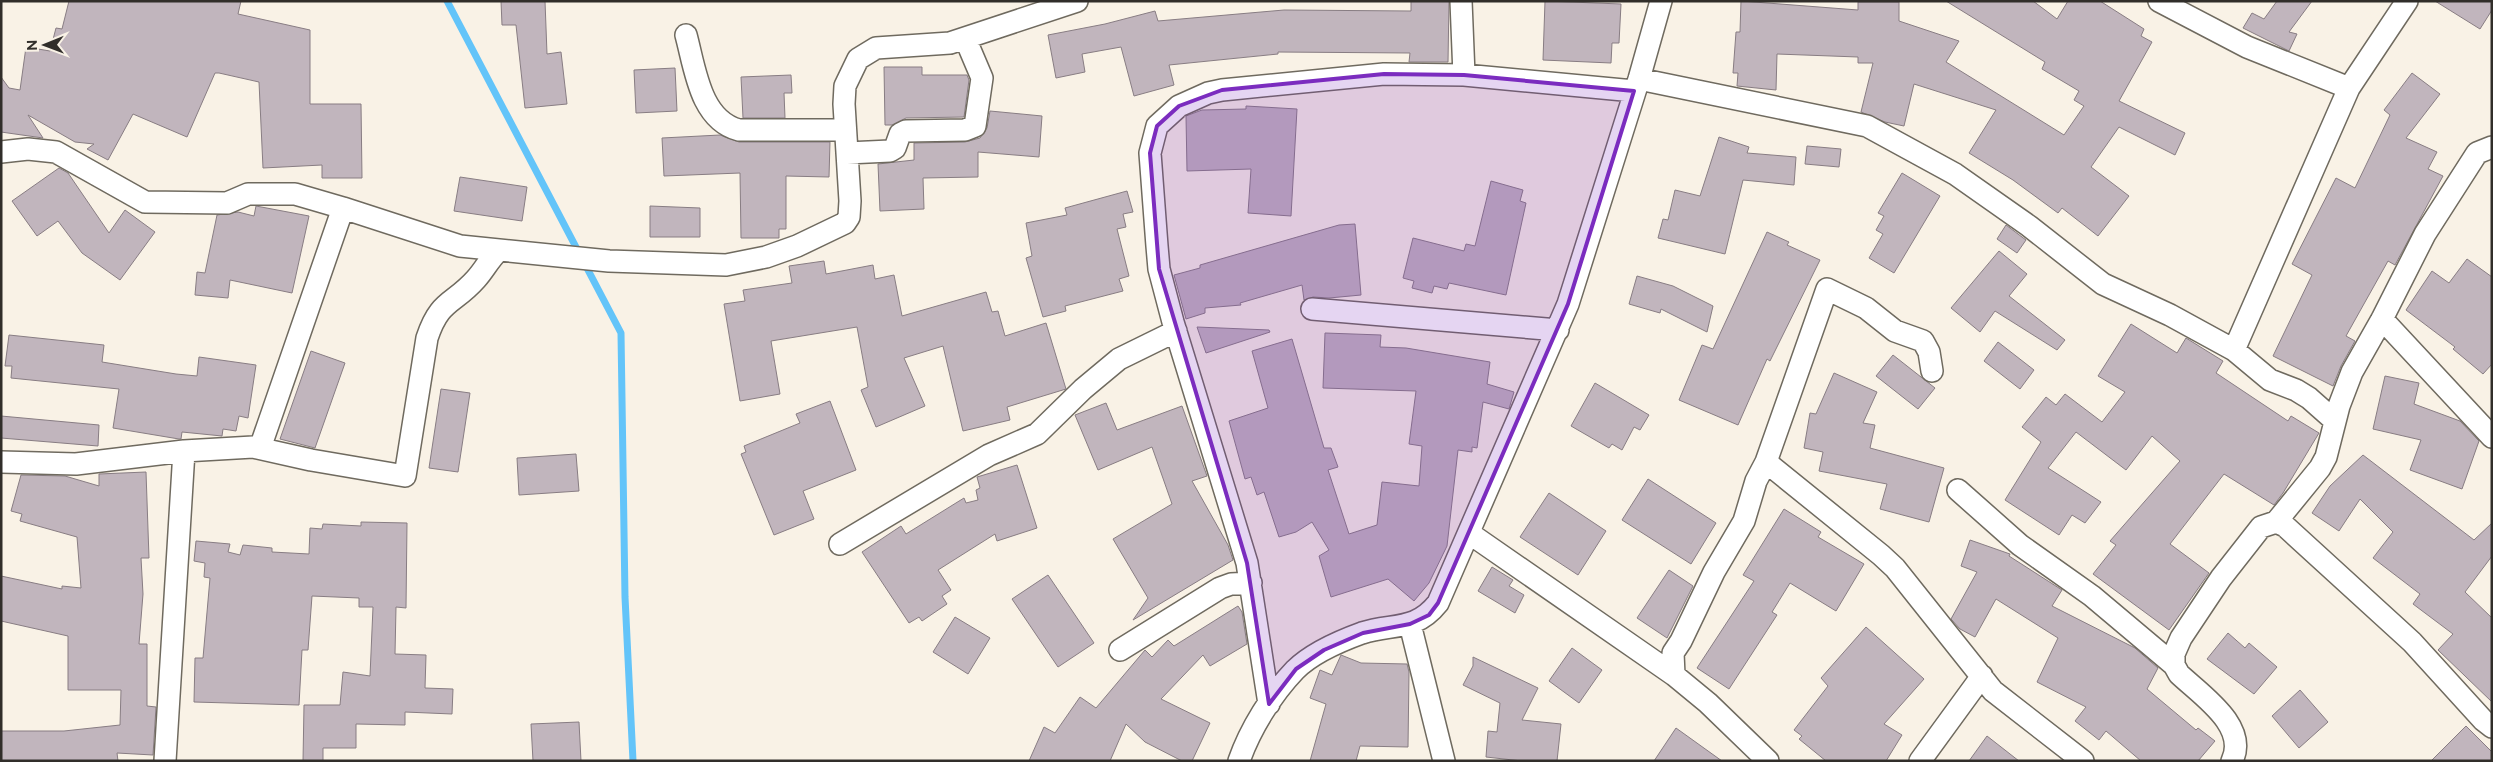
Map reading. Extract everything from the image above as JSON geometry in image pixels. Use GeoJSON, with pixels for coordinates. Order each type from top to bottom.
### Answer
{"type":"FeatureCollection","features":[{"type":"Feature","properties":{"kind":"street"},"geometry":{"type":"LineString","coordinates":[[1,152],[16,150],[56,152],[145,202],[227,203],[248,194],[295,194],[460,246],[498,252],[609,261],[726,264],[766,257],[797,246],[845,223],[848,217],[850,201],[845,130],[845,86],[858,59],[876,48],[942,44],[965,38],[1077,1]]}},
{"type":"Feature","properties":{"kind":"street"},"geometry":{"type":"LineString","coordinates":[[1462,1],[1464,75]]}},
{"type":"Feature","properties":{"kind":"street"},"geometry":{"type":"LineString","coordinates":[[1239,761],[1269,704],[1296,669],[1324,650],[1363,633],[1410,624],[1429,615],[1438,603],[1558,330],[1637,85],[1661,1]]}},
{"type":"Feature","properties":{"kind":"street"},"geometry":{"type":"LineString","coordinates":[[2159,1],[2247,47],[2349,88]]}},
{"type":"Feature","properties":{"kind":"street"},"geometry":{"type":"LineString","coordinates":[[2234,350],[2349,88],[2407,1]]}},
{"type":"Feature","properties":{"kind":"street"},"geometry":{"type":"LineString","coordinates":[[686,35],[701,91],[709,108],[725,126],[739,130],[845,130]]}},
{"type":"Feature","properties":{"kind":"street"},"geometry":{"type":"LineString","coordinates":[[847,153],[890,151],[895,148],[898,137],[902,132],[965,130],[975,126],[982,78],[965,38]]}},
{"type":"Feature","properties":{"kind":"street"},"geometry":{"type":"LineString","coordinates":[[1269,704],[1251,583],[1237,526],[1176,331],[1159,269],[1150,153],[1157,126],[1165,117],[1193,99],[1222,90],[1384,74],[1464,75],[1637,85],[1867,126],[1955,174],[2029,226],[2103,284],[2170,315],[2234,350],[2270,380],[2296,390],[2309,398],[2335,421]]}},
{"type":"Feature","properties":{"kind":"street"},"geometry":{"type":"LineString","coordinates":[[2174,665],[2174,654],[2181,638],[2221,578],[2261,527],[2276,522],[2320,468],[2326,456],[2335,421],[2352,372],[2382,320],[2425,234],[2477,153],[2492,148]]}},
{"type":"Feature","properties":{"kind":"street"},"geometry":{"type":"LineString","coordinates":[[260,448],[343,208]]}},
{"type":"Feature","properties":{"kind":"street"},"geometry":{"type":"LineString","coordinates":[[1,462],[76,464],[184,452],[260,448],[311,460],[405,476],[427,338],[433,319],[449,300],[477,278],[485,264],[498,252]]}},
{"type":"Feature","properties":{"kind":"street"},"geometry":{"type":"LineString","coordinates":[[1674,675],[1673,653],[1682,642],[1714,572],[1744,521],[1756,480],[1766,462],[1827,289],[1866,308],[1895,331],[1923,341],[1928,348],[1932,371]]}},
{"type":"Feature","properties":{"kind":"street"},"geometry":{"type":"LineString","coordinates":[[1312,308],[1558,330]]}},
{"type":"Feature","properties":{"kind":"street"},"geometry":{"type":"LineString","coordinates":[[2382,320],[2492,437]]}},
{"type":"Feature","properties":{"kind":"street"},"geometry":{"type":"LineString","coordinates":[[840,544],[990,455],[1037,434],[1082,389],[1119,359],[1176,331]]}},
{"type":"Feature","properties":{"kind":"street"},"geometry":{"type":"LineString","coordinates":[[165,761],[184,452]]}},
{"type":"Feature","properties":{"kind":"street"},"geometry":{"type":"LineString","coordinates":[[1766,462],[1895,568],[1993,691],[2083,761]]}},
{"type":"Feature","properties":{"kind":"street"},"geometry":{"type":"LineString","coordinates":[[1958,490],[2020,545],[2092,596],[2174,665],[2179,674],[2229,722],[2236,736],[2235,754],[2232,761]]}},
{"type":"Feature","properties":{"kind":"street"},"geometry":{"type":"LineString","coordinates":[[2276,522],[2285,526],[2412,642],[2482,720],[2492,727]]}},
{"type":"Feature","properties":{"kind":"street"},"geometry":{"type":"LineString","coordinates":[[1470,532],[1674,675],[1708,703],[1768,761]]}},
{"type":"Feature","properties":{"kind":"street"},"geometry":{"type":"LineString","coordinates":[[1120,650],[1220,588],[1231,584],[1251,583]]}},
{"type":"Feature","properties":{"kind":"street"},"geometry":{"type":"LineString","coordinates":[[1410,624],[1444,761]]}},
{"type":"Feature","properties":{"kind":"street"},"geometry":{"type":"LineString","coordinates":[[1920,761],[1982,676]]}},
{"type":"Feature","properties":{"kind":"highlighted area"},"geometry":{"type":"Polygon","coordinates":[[[1384,74],[1464,75],[1634,91],[1568,304],[1438,603],[1429,615],[1410,624],[1363,633],[1324,650],[1296,669],[1269,704],[1247,563],[1159,269],[1150,153],[1157,126],[1179,106],[1222,90],[1384,74]]]}},
{"type":"Feature","properties":{"kind":"building"},"geometry":{"type":"Polygon","coordinates":[[[69,1],[241,1],[238,14],[310,30],[310,104],[361,104],[362,178],[322,178],[322,165],[263,168],[259,82],[219,73],[215,73],[187,137],[133,114],[108,160],[87,149],[94,144],[75,142],[28,115],[43,138],[1,132],[1,77],[9,88],[20,90],[26,47],[50,51],[56,28],[62,29],[69,1]]]}},
{"type":"Feature","properties":{"kind":"building"},"geometry":{"type":"Polygon","coordinates":[[[501,1],[545,1],[547,54],[561,52],[567,104],[525,108],[516,25],[502,25],[501,1]]]}},
{"type":"Feature","properties":{"kind":"building"},"geometry":{"type":"Polygon","coordinates":[[[1411,1],[1449,1],[1448,62],[1409,62],[1410,53],[1278,52],[1278,54],[1169,65],[1174,85],[1134,96],[1121,47],[1082,54],[1085,72],[1056,78],[1048,35],[1105,24],[1155,11],[1158,21],[1284,10],[1411,11],[1411,1]]]}},
{"type":"Feature","properties":{"kind":"building"},"geometry":{"type":"Polygon","coordinates":[[[1545,1],[1621,4],[1619,43],[1612,43],[1611,63],[1543,60],[1545,1]]]}},
{"type":"Feature","properties":{"kind":"building"},"geometry":{"type":"Polygon","coordinates":[[[1741,1],[1858,10],[1858,2],[1899,2],[1899,21],[1959,41],[1946,62],[2064,135],[2084,106],[2074,100],[2079,91],[2042,69],[2045,62],[1946,1],[2033,1],[2057,19],[2068,1],[2100,1],[2144,29],[2141,36],[2152,42],[2119,101],[2185,133],[2175,155],[2119,127],[2091,167],[2129,196],[2098,236],[2062,208],[2058,213],[2013,180],[1969,153],[1996,110],[1914,84],[1904,126],[1885,122],[1861,112],[1873,63],[1858,63],[1858,57],[1777,54],[1776,90],[1737,86],[1738,73],[1733,73],[1736,32],[1740,32],[1741,1]]]}},
{"type":"Feature","properties":{"kind":"building"},"geometry":{"type":"Polygon","coordinates":[[[2277,1],[2312,1],[2289,32],[2297,34],[2289,51],[2243,28],[2252,13],[2264,19],[2277,1]]]}},
{"type":"Feature","properties":{"kind":"building"},"geometry":{"type":"Polygon","coordinates":[[[2435,1],[2492,1],[2492,10],[2480,29],[2435,1]]]}},
{"type":"Feature","properties":{"kind":"building"},"geometry":{"type":"Polygon","coordinates":[[[884,67],[922,67],[922,75],[967,75],[969,80],[964,117],[906,118],[892,125],[885,125],[884,67]]]}},
{"type":"Feature","properties":{"kind":"building"},"geometry":{"type":"Polygon","coordinates":[[[675,68],[677,111],[636,113],[634,70],[675,68]]]}},
{"type":"Feature","properties":{"kind":"building"},"geometry":{"type":"Polygon","coordinates":[[[2412,73],[2440,94],[2406,138],[2437,152],[2428,169],[2443,176],[2395,265],[2388,261],[2346,336],[2355,341],[2341,366],[2333,386],[2273,356],[2312,275],[2292,264],[2336,178],[2355,188],[2390,115],[2384,110],[2412,73]]]}},
{"type":"Feature","properties":{"kind":"building"},"geometry":{"type":"Polygon","coordinates":[[[791,75],[792,93],[784,93],[785,118],[743,118],[741,77],[791,75]]]}},
{"type":"Feature","properties":{"kind":"building"},"geometry":{"type":"Polygon","coordinates":[[[1246,106],[1297,109],[1291,216],[1248,213],[1251,169],[1187,171],[1186,116],[1202,110],[1246,109],[1246,106]]]}},
{"type":"Feature","properties":{"kind":"building"},"geometry":{"type":"Polygon","coordinates":[[[990,111],[1042,116],[1039,157],[978,152],[978,177],[923,178],[924,209],[880,211],[878,164],[914,160],[914,143],[965,142],[980,138],[987,128],[990,111]]]}},
{"type":"Feature","properties":{"kind":"building"},"geometry":{"type":"Polygon","coordinates":[[[720,135],[739,142],[830,142],[829,177],[786,176],[786,229],[779,229],[779,238],[741,238],[740,173],[664,176],[662,138],[720,135]]]}},
{"type":"Feature","properties":{"kind":"building"},"geometry":{"type":"Polygon","coordinates":[[[1719,137],[1749,147],[1747,153],[1796,157],[1794,185],[1743,180],[1725,254],[1658,238],[1663,219],[1668,220],[1675,190],[1700,196],[1719,137]]]}},
{"type":"Feature","properties":{"kind":"building"},"geometry":{"type":"Polygon","coordinates":[[[1807,146],[1841,149],[1839,167],[1805,164],[1807,146]]]}},
{"type":"Feature","properties":{"kind":"building"},"geometry":{"type":"Polygon","coordinates":[[[59,168],[68,173],[109,233],[125,210],[155,232],[120,280],[82,253],[58,221],[37,236],[12,201],[59,168]]]}},
{"type":"Feature","properties":{"kind":"building"},"geometry":{"type":"Polygon","coordinates":[[[1902,173],[1940,196],[1894,273],[1869,258],[1883,234],[1876,230],[1884,216],[1878,213],[1902,173]]]}},
{"type":"Feature","properties":{"kind":"building"},"geometry":{"type":"Polygon","coordinates":[[[460,177],[527,187],[522,221],[454,211],[460,177]]]}},
{"type":"Feature","properties":{"kind":"building"},"geometry":{"type":"Polygon","coordinates":[[[1491,181],[1523,190],[1520,201],[1526,203],[1506,295],[1449,283],[1447,289],[1434,286],[1432,293],[1412,288],[1414,281],[1403,278],[1413,238],[1464,251],[1466,244],[1475,246],[1491,181]]]}},
{"type":"Feature","properties":{"kind":"building"},"geometry":{"type":"Polygon","coordinates":[[[1127,191],[1133,212],[1123,214],[1126,227],[1117,229],[1129,276],[1119,279],[1123,291],[1065,306],[1066,311],[1043,317],[1026,258],[1032,256],[1026,223],[1067,215],[1065,208],[1127,191]]]}},
{"type":"Feature","properties":{"kind":"building"},"geometry":{"type":"Polygon","coordinates":[[[256,206],[309,216],[292,293],[230,280],[228,298],[195,295],[197,272],[205,273],[217,215],[238,212],[254,216],[256,206]]]}},
{"type":"Feature","properties":{"kind":"building"},"geometry":{"type":"Polygon","coordinates":[[[650,206],[700,208],[700,237],[650,237],[650,206]]]}},
{"type":"Feature","properties":{"kind":"building"},"geometry":{"type":"Polygon","coordinates":[[[1355,224],[1361,295],[1329,298],[1313,297],[1304,300],[1302,285],[1240,303],[1241,305],[1205,308],[1205,313],[1186,319],[1174,275],[1200,268],[1200,265],[1339,225],[1355,224]]]}},
{"type":"Feature","properties":{"kind":"building"},"geometry":{"type":"Polygon","coordinates":[[[2006,225],[2026,240],[2017,253],[1997,239],[2006,225]]]}},
{"type":"Feature","properties":{"kind":"building"},"geometry":{"type":"Polygon","coordinates":[[[1767,232],[1789,242],[1787,245],[1820,260],[1770,361],[1767,359],[1738,425],[1679,400],[1702,345],[1713,349],[1767,232]]]}},
{"type":"Feature","properties":{"kind":"building"},"geometry":{"type":"Polygon","coordinates":[[[1999,251],[2027,274],[2009,296],[2065,340],[2057,350],[1995,311],[1980,332],[1951,308],[1999,251]]]}},
{"type":"Feature","properties":{"kind":"building"},"geometry":{"type":"Polygon","coordinates":[[[2467,259],[2492,277],[2492,364],[2483,374],[2453,349],[2455,347],[2406,310],[2432,271],[2449,283],[2467,259]]]}},
{"type":"Feature","properties":{"kind":"building"},"geometry":{"type":"Polygon","coordinates":[[[824,261],[826,274],[873,265],[875,279],[894,275],[902,316],[986,292],[992,312],[998,311],[1005,336],[1046,323],[1066,389],[1007,407],[1010,420],[963,431],[943,346],[904,358],[925,406],[876,427],[861,390],[868,387],[857,327],[771,341],[780,394],[740,401],[724,304],[745,301],[743,290],[792,283],[789,266],[824,261]]]}},
{"type":"Feature","properties":{"kind":"building"},"geometry":{"type":"Polygon","coordinates":[[[1637,276],[1673,286],[1713,306],[1707,332],[1661,309],[1660,313],[1629,304],[1637,276]]]}},
{"type":"Feature","properties":{"kind":"building"},"geometry":{"type":"Polygon","coordinates":[[[2131,324],[2177,353],[2186,338],[2223,361],[2216,373],[2288,421],[2291,416],[2319,433],[2274,505],[2224,474],[2170,544],[2209,573],[2169,630],[2093,574],[2116,545],[2110,541],[2180,461],[2152,436],[2126,470],[2076,432],[2048,468],[2101,502],[2085,523],[2072,515],[2059,535],[2005,500],[2041,442],[2022,427],[2046,397],[2056,405],[2065,394],[2102,422],[2125,392],[2098,376],[2131,324]]]}},
{"type":"Feature","properties":{"kind":"building"},"geometry":{"type":"Polygon","coordinates":[[[1197,327],[1269,330],[1270,332],[1206,353],[1197,327]]]}},
{"type":"Feature","properties":{"kind":"building"},"geometry":{"type":"Polygon","coordinates":[[[1325,333],[1381,335],[1380,347],[1406,348],[1490,362],[1487,384],[1514,392],[1509,409],[1483,402],[1477,448],[1472,447],[1472,452],[1458,450],[1447,546],[1429,583],[1414,601],[1388,579],[1331,597],[1319,556],[1329,550],[1312,522],[1296,532],[1279,537],[1264,492],[1257,495],[1251,477],[1245,479],[1229,421],[1268,408],[1252,351],[1292,339],[1324,448],[1331,448],[1338,467],[1328,470],[1349,534],[1377,525],[1382,482],[1419,486],[1422,446],[1409,444],[1416,391],[1323,388],[1325,333]]]}},
{"type":"Feature","properties":{"kind":"building"},"geometry":{"type":"Polygon","coordinates":[[[9,335],[104,345],[102,362],[176,374],[197,376],[199,357],[256,365],[248,418],[239,416],[236,431],[223,429],[222,436],[182,432],[181,439],[179,439],[113,428],[119,389],[11,378],[12,366],[5,366],[9,335]]]}},
{"type":"Feature","properties":{"kind":"building"},"geometry":{"type":"Polygon","coordinates":[[[1998,342],[2034,370],[2020,389],[1984,361],[1998,342]]]}},
{"type":"Feature","properties":{"kind":"building"},"geometry":{"type":"Polygon","coordinates":[[[311,351],[345,363],[315,448],[280,439],[311,351]]]}},
{"type":"Feature","properties":{"kind":"building"},"geometry":{"type":"Polygon","coordinates":[[[1893,355],[1935,388],[1918,409],[1876,376],[1893,355]]]}},
{"type":"Feature","properties":{"kind":"building"},"geometry":{"type":"Polygon","coordinates":[[[1834,373],[1877,392],[1863,423],[1875,425],[1870,448],[1944,468],[1929,522],[1880,509],[1887,484],[1819,471],[1823,452],[1804,448],[1810,413],[1816,414],[1834,373]]]}},
{"type":"Feature","properties":{"kind":"building"},"geometry":{"type":"Polygon","coordinates":[[[2385,376],[2419,383],[2414,404],[2460,421],[2479,441],[2462,489],[2410,470],[2421,440],[2373,429],[2385,376]]]}},
{"type":"Feature","properties":{"kind":"building"},"geometry":{"type":"Polygon","coordinates":[[[1595,383],[1649,415],[1640,430],[1634,427],[1622,450],[1612,444],[1609,448],[1571,426],[1595,383]]]}},
{"type":"Feature","properties":{"kind":"building"},"geometry":{"type":"Polygon","coordinates":[[[441,389],[470,393],[458,472],[429,468],[441,389]]]}},
{"type":"Feature","properties":{"kind":"building"},"geometry":{"type":"Polygon","coordinates":[[[830,401],[856,470],[803,491],[814,519],[774,535],[741,454],[746,452],[744,446],[800,423],[796,414],[830,401]]]}},
{"type":"Feature","properties":{"kind":"building"},"geometry":{"type":"Polygon","coordinates":[[[1106,403],[1117,430],[1182,406],[1207,476],[1192,481],[1228,545],[1233,560],[1133,620],[1148,598],[1113,539],[1172,504],[1152,447],[1098,470],[1075,415],[1106,403]]]}},
{"type":"Feature","properties":{"kind":"building"},"geometry":{"type":"Polygon","coordinates":[[[1,416],[99,425],[98,446],[1,438],[1,416]]]}},
{"type":"Feature","properties":{"kind":"building"},"geometry":{"type":"Polygon","coordinates":[[[576,454],[579,491],[519,495],[517,458],[576,454]]]}},
{"type":"Feature","properties":{"kind":"building"},"geometry":{"type":"Polygon","coordinates":[[[2363,455],[2474,540],[2492,523],[2492,556],[2465,592],[2492,618],[2492,702],[2438,650],[2453,634],[2413,604],[2420,594],[2373,558],[2393,532],[2360,499],[2339,531],[2312,513],[2330,486],[2363,455]]]}},
{"type":"Feature","properties":{"kind":"building"},"geometry":{"type":"Polygon","coordinates":[[[1017,465],[1037,528],[997,541],[995,534],[938,570],[951,590],[942,596],[947,604],[922,621],[919,617],[909,623],[862,552],[901,526],[906,534],[964,498],[966,503],[978,500],[976,490],[980,488],[977,477],[1017,465]]]}},
{"type":"Feature","properties":{"kind":"building"},"geometry":{"type":"Polygon","coordinates":[[[146,472],[149,558],[141,558],[143,594],[139,644],[147,644],[147,706],[156,707],[153,755],[117,753],[118,761],[1,761],[1,731],[64,731],[120,725],[121,690],[68,690],[68,636],[1,621],[1,576],[62,589],[62,586],[81,588],[77,537],[20,521],[22,514],[11,511],[21,475],[65,476],[99,486],[99,474],[146,472]]]}},
{"type":"Feature","properties":{"kind":"building"},"geometry":{"type":"Polygon","coordinates":[[[1648,479],[1716,523],[1691,564],[1622,520],[1648,479]]]}},
{"type":"Feature","properties":{"kind":"building"},"geometry":{"type":"Polygon","coordinates":[[[1549,493],[1606,531],[1578,575],[1520,537],[1549,493]]]}},
{"type":"Feature","properties":{"kind":"building"},"geometry":{"type":"Polygon","coordinates":[[[1784,509],[1821,532],[1818,537],[1864,564],[1836,611],[1790,583],[1772,612],[1777,615],[1729,689],[1697,668],[1754,581],[1743,575],[1784,509]]]}},
{"type":"Feature","properties":{"kind":"building"},"geometry":{"type":"Polygon","coordinates":[[[361,522],[407,523],[406,608],[396,607],[395,654],[426,655],[425,688],[453,689],[452,714],[405,712],[405,725],[356,724],[356,748],[323,748],[323,761],[303,761],[304,705],[340,705],[343,672],[370,676],[373,607],[359,607],[359,598],[312,596],[308,650],[302,650],[299,705],[194,702],[195,658],[203,658],[210,578],[204,577],[205,563],[194,561],[196,541],[230,544],[228,552],[240,555],[243,545],[272,548],[272,552],[309,554],[310,528],[322,529],[323,524],[361,526],[361,522]]]}},
{"type":"Feature","properties":{"kind":"building"},"geometry":{"type":"Polygon","coordinates":[[[1970,540],[2010,554],[2009,556],[2062,590],[2052,606],[2135,648],[2158,668],[2147,689],[2196,730],[2198,728],[2215,741],[2198,761],[2141,761],[2106,731],[2099,740],[2075,721],[2086,707],[2037,682],[2058,638],[1996,599],[1975,637],[1960,629],[1951,619],[1977,572],[1961,566],[1970,540]]]}},
{"type":"Feature","properties":{"kind":"building"},"geometry":{"type":"Polygon","coordinates":[[[1492,567],[1513,580],[1509,586],[1524,595],[1515,613],[1478,591],[1492,567]]]}},
{"type":"Feature","properties":{"kind":"building"},"geometry":{"type":"Polygon","coordinates":[[[1669,570],[1693,586],[1667,638],[1637,618],[1669,570]]]}},
{"type":"Feature","properties":{"kind":"building"},"geometry":{"type":"Polygon","coordinates":[[[1048,575],[1094,643],[1058,667],[1012,599],[1048,575]]]}},
{"type":"Feature","properties":{"kind":"building"},"geometry":{"type":"Polygon","coordinates":[[[1238,606],[1242,612],[1247,644],[1210,666],[1203,655],[1161,699],[1210,723],[1192,761],[1182,761],[1145,742],[1126,724],[1110,761],[1029,761],[1044,727],[1055,733],[1080,697],[1096,708],[1145,650],[1152,657],[1168,640],[1174,646],[1238,606]]]}},
{"type":"Feature","properties":{"kind":"building"},"geometry":{"type":"Polygon","coordinates":[[[955,617],[990,638],[968,674],[933,652],[955,617]]]}},
{"type":"Feature","properties":{"kind":"building"},"geometry":{"type":"Polygon","coordinates":[[[1866,627],[1924,679],[1884,724],[1902,735],[1886,761],[1826,761],[1799,739],[1802,736],[1794,730],[1828,686],[1821,678],[1866,627]]]}},
{"type":"Feature","properties":{"kind":"building"},"geometry":{"type":"Polygon","coordinates":[[[2228,633],[2245,648],[2249,643],[2277,667],[2254,694],[2207,659],[2228,633]]]}},
{"type":"Feature","properties":{"kind":"building"},"geometry":{"type":"Polygon","coordinates":[[[1572,648],[1602,670],[1579,703],[1549,681],[1572,648]]]}},
{"type":"Feature","properties":{"kind":"building"},"geometry":{"type":"Polygon","coordinates":[[[1341,655],[1361,663],[1407,664],[1409,672],[1408,747],[1360,746],[1356,761],[1310,761],[1326,704],[1310,698],[1320,670],[1332,675],[1341,655]]]}},
{"type":"Feature","properties":{"kind":"building"},"geometry":{"type":"Polygon","coordinates":[[[1473,657],[1538,688],[1522,720],[1561,724],[1557,761],[1522,761],[1486,757],[1488,731],[1497,732],[1500,703],[1463,685],[1473,666],[1473,657]]]}},
{"type":"Feature","properties":{"kind":"building"},"geometry":{"type":"Polygon","coordinates":[[[2300,690],[2328,722],[2299,748],[2272,716],[2300,690]]]}},
{"type":"Feature","properties":{"kind":"building"},"geometry":{"type":"Polygon","coordinates":[[[579,722],[581,761],[533,761],[531,724],[579,722]]]}},
{"type":"Feature","properties":{"kind":"building"},"geometry":{"type":"Polygon","coordinates":[[[2466,726],[2492,752],[2492,761],[2431,761],[2466,726]]]}},
{"type":"Feature","properties":{"kind":"building"},"geometry":{"type":"Polygon","coordinates":[[[1676,728],[1722,761],[1654,761],[1676,728]]]}},
{"type":"Feature","properties":{"kind":"building"},"geometry":{"type":"Polygon","coordinates":[[[1987,736],[2019,761],[1969,761],[1987,736]]]}},
{"type":"Feature","properties":{"kind":"waterway"},"geometry":{"type":"LineString","coordinates":[[447,1],[621,333],[625,597],[633,761]]}}]}
